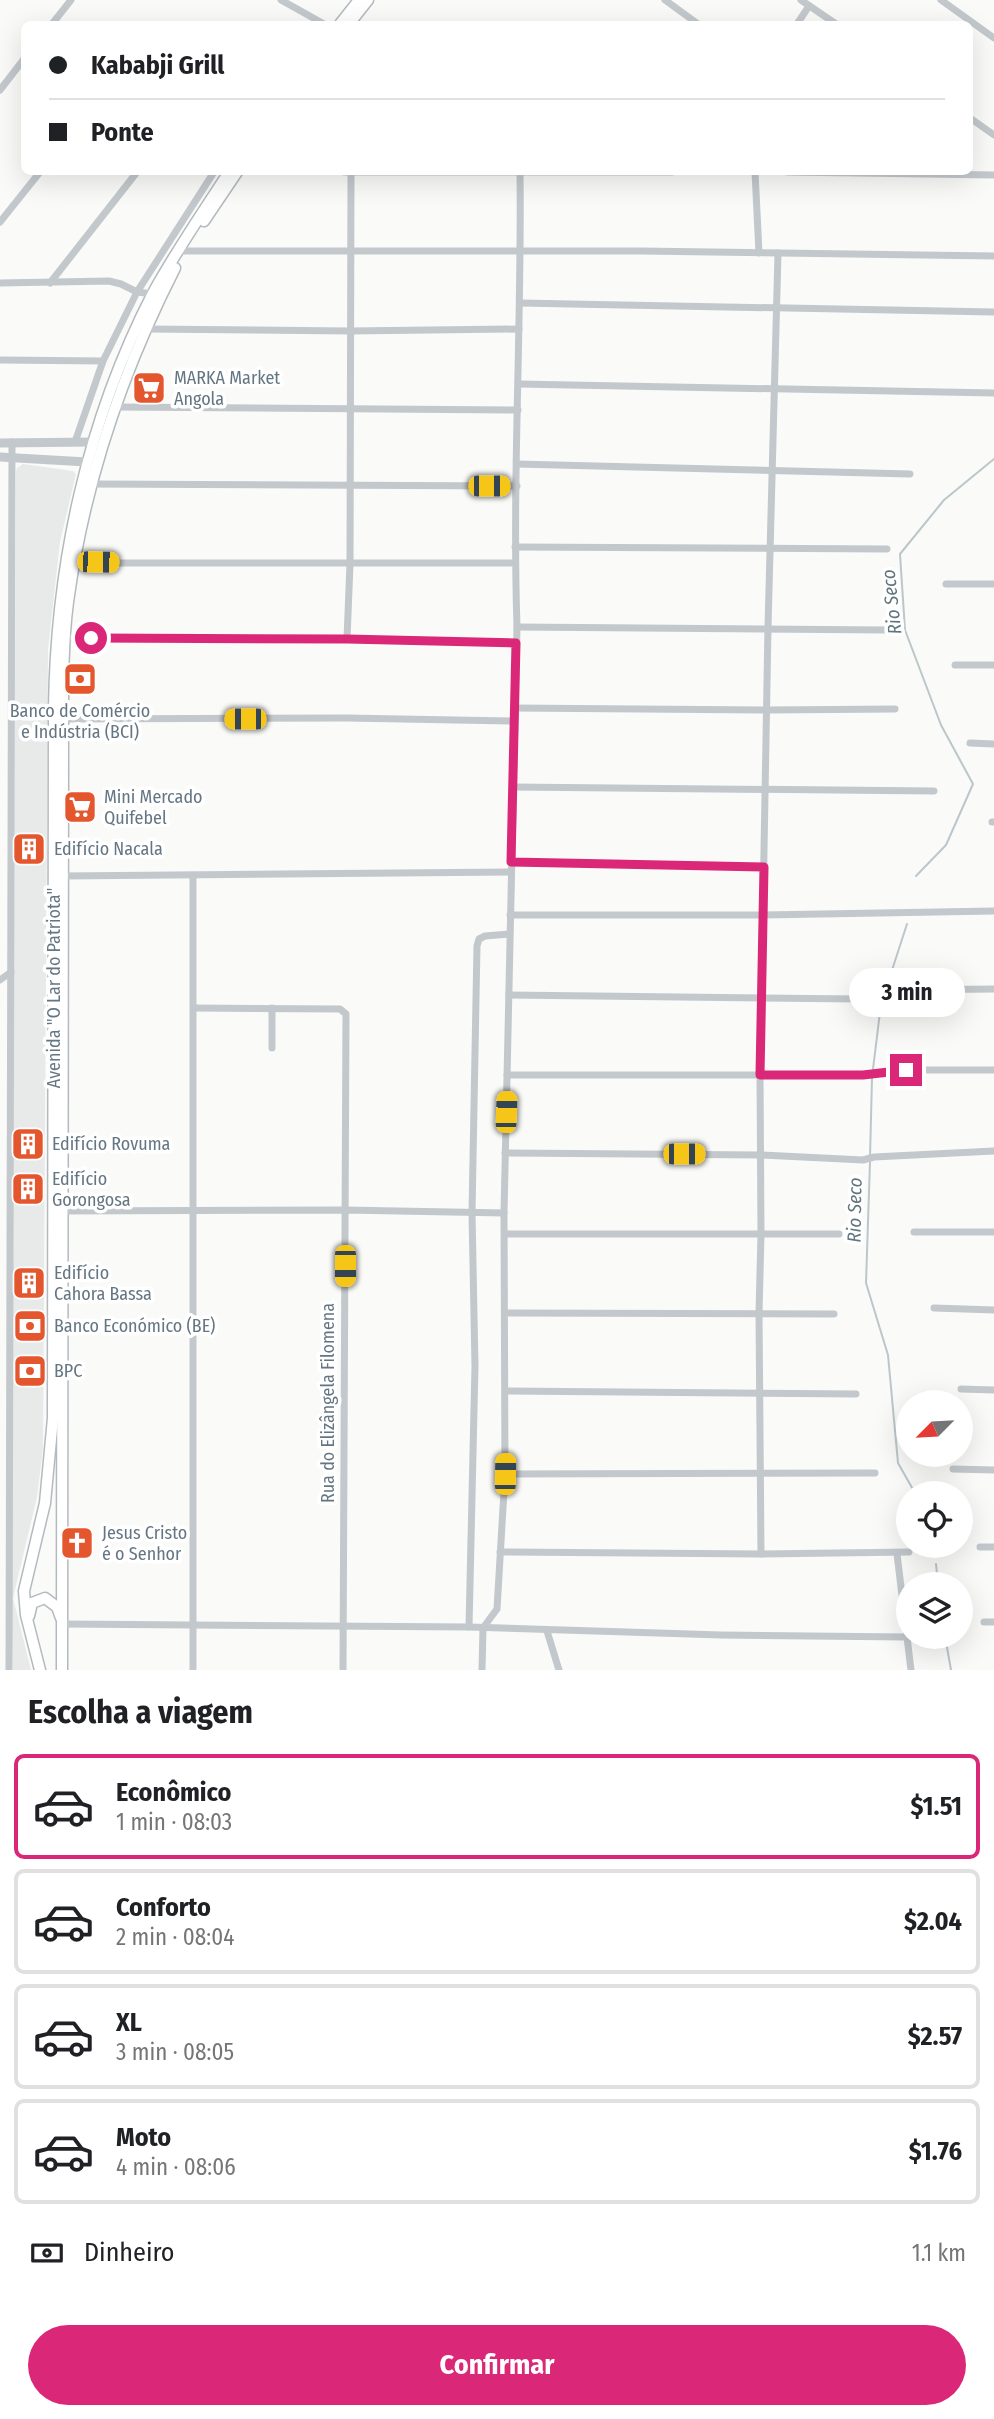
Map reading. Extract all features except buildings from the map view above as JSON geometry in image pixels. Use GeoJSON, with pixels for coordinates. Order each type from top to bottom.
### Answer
{"type":"FeatureCollection","features":[{"type":"Feature","properties":{"kind":"main road"},"geometry":{"type":"LineString","coordinates":[[342,21],[359,0]]}},
{"type":"Feature","properties":{"kind":"main road"},"geometry":{"type":"LineString","coordinates":[[351,21],[368,0]]}},
{"type":"Feature","properties":{"kind":"main road","name":"Avenida \"O Lar do Patriota\""},"geometry":{"type":"LineString","coordinates":[[40,1670],[26,1615],[24,1591],[50,1470],[53,1418],[54,668],[63,580],[70,534],[87,462],[130,344],[153,294],[191,227],[227,175]]}},
{"type":"Feature","properties":{"kind":"main road","name":"Avenida \"O Lar do Patriota\""},"geometry":{"type":"LineString","coordinates":[[62,1670],[63,719],[68,601],[92,484],[115,407],[146,329],[184,251],[235,175]]}},
{"type":"Feature","properties":{"kind":"main road"},"geometry":{"type":"LineString","coordinates":[[33,1641],[30,1609],[32,1603],[45,1598],[57,1607],[63,1624]]}},
{"type":"Feature","properties":{"kind":"street"},"geometry":{"type":"LineString","coordinates":[[54,21],[71,0]]}},
{"type":"Feature","properties":{"kind":"street"},"geometry":{"type":"LineString","coordinates":[[281,0],[319,21]]}},
{"type":"Feature","properties":{"kind":"street"},"geometry":{"type":"LineString","coordinates":[[665,0],[694,21]]}},
{"type":"Feature","properties":{"kind":"street"},"geometry":{"type":"LineString","coordinates":[[801,0],[832,21]]}},
{"type":"Feature","properties":{"kind":"street"},"geometry":{"type":"LineString","coordinates":[[941,0],[971,21]]}},
{"type":"Feature","properties":{"kind":"street"},"geometry":{"type":"LineString","coordinates":[[799,21],[809,6]]}},
{"type":"Feature","properties":{"kind":"street"},"geometry":{"type":"LineString","coordinates":[[973,22],[994,37]]}},
{"type":"Feature","properties":{"kind":"street"},"geometry":{"type":"LineString","coordinates":[[0,90],[21,63]]}},
{"type":"Feature","properties":{"kind":"street"},"geometry":{"type":"LineString","coordinates":[[973,120],[994,135]]}},
{"type":"Feature","properties":{"kind":"street"},"geometry":{"type":"LineString","coordinates":[[0,222],[38,175]]}},
{"type":"Feature","properties":{"kind":"street"},"geometry":{"type":"LineString","coordinates":[[50,283],[135,175]]}},
{"type":"Feature","properties":{"kind":"street"},"geometry":{"type":"LineString","coordinates":[[75,442],[103,360],[137,292],[213,175]]}},
{"type":"Feature","properties":{"kind":"street"},"geometry":{"type":"LineString","coordinates":[[347,639],[350,564],[351,175]]}},
{"type":"Feature","properties":{"kind":"street"},"geometry":{"type":"LineString","coordinates":[[482,1670],[483,1628],[497,1609],[505,1474],[504,1213],[517,627],[515,547],[520,175]]}},
{"type":"Feature","properties":{"kind":"street"},"geometry":{"type":"LineString","coordinates":[[755,175],[759,253]]}},
{"type":"Feature","properties":{"kind":"street"},"geometry":{"type":"LineString","coordinates":[[973,175],[994,175]]}},
{"type":"Feature","properties":{"kind":"street"},"geometry":{"type":"LineString","coordinates":[[184,251],[521,251],[994,257]]}},
{"type":"Feature","properties":{"kind":"street"},"geometry":{"type":"LineString","coordinates":[[761,1554],[760,1075],[778,253]]}},
{"type":"Feature","properties":{"kind":"street"},"geometry":{"type":"LineString","coordinates":[[0,283],[109,281],[137,292],[153,294]]}},
{"type":"Feature","properties":{"kind":"street"},"geometry":{"type":"LineString","coordinates":[[520,303],[994,312]]}},
{"type":"Feature","properties":{"kind":"street"},"geometry":{"type":"LineString","coordinates":[[146,329],[519,329]]}},
{"type":"Feature","properties":{"kind":"street"},"geometry":{"type":"LineString","coordinates":[[0,360],[103,360]]}},
{"type":"Feature","properties":{"kind":"street"},"geometry":{"type":"LineString","coordinates":[[519,384],[994,393]]}},
{"type":"Feature","properties":{"kind":"street"},"geometry":{"type":"LineString","coordinates":[[115,407],[518,410]]}},
{"type":"Feature","properties":{"kind":"street"},"geometry":{"type":"LineString","coordinates":[[9,1670],[12,442]]}},
{"type":"Feature","properties":{"kind":"street"},"geometry":{"type":"LineString","coordinates":[[0,443],[94,442]]}},
{"type":"Feature","properties":{"kind":"street"},"geometry":{"type":"LineString","coordinates":[[0,457],[87,462]]}},
{"type":"Feature","properties":{"kind":"street"},"geometry":{"type":"LineString","coordinates":[[517,464],[910,474]]}},
{"type":"Feature","properties":{"kind":"street"},"geometry":{"type":"LineString","coordinates":[[92,484],[517,486]]}},
{"type":"Feature","properties":{"kind":"street"},"geometry":{"type":"LineString","coordinates":[[515,547],[887,548]]}},
{"type":"Feature","properties":{"kind":"street"},"geometry":{"type":"LineString","coordinates":[[76,563],[515,563]]}},
{"type":"Feature","properties":{"kind":"street"},"geometry":{"type":"LineString","coordinates":[[946,584],[994,584]]}},
{"type":"Feature","properties":{"kind":"street"},"geometry":{"type":"LineString","coordinates":[[517,627],[886,630]]}},
{"type":"Feature","properties":{"kind":"street"},"geometry":{"type":"LineString","coordinates":[[65,638],[347,639],[516,643]]}},
{"type":"Feature","properties":{"kind":"street"},"geometry":{"type":"LineString","coordinates":[[955,665],[994,665]]}},
{"type":"Feature","properties":{"kind":"street"},"geometry":{"type":"LineString","coordinates":[[514,708],[895,709]]}},
{"type":"Feature","properties":{"kind":"street"},"geometry":{"type":"LineString","coordinates":[[63,719],[513,722]]}},
{"type":"Feature","properties":{"kind":"street"},"geometry":{"type":"LineString","coordinates":[[970,743],[994,744]]}},
{"type":"Feature","properties":{"kind":"street"},"geometry":{"type":"LineString","coordinates":[[513,787],[934,791]]}},
{"type":"Feature","properties":{"kind":"street"},"geometry":{"type":"LineString","coordinates":[[511,862],[764,867]]}},
{"type":"Feature","properties":{"kind":"street"},"geometry":{"type":"LineString","coordinates":[[63,876],[510,872]]}},
{"type":"Feature","properties":{"kind":"street"},"geometry":{"type":"LineString","coordinates":[[193,874],[193,1670]]}},
{"type":"Feature","properties":{"kind":"street"},"geometry":{"type":"LineString","coordinates":[[510,915],[994,911]]}},
{"type":"Feature","properties":{"kind":"street"},"geometry":{"type":"LineString","coordinates":[[469,1627],[475,1366],[472,1213],[477,946],[485,936],[509,934]]}},
{"type":"Feature","properties":{"kind":"street"},"geometry":{"type":"LineString","coordinates":[[0,980],[11,972]]}},
{"type":"Feature","properties":{"kind":"street"},"geometry":{"type":"LineString","coordinates":[[902,990],[994,989]]}},
{"type":"Feature","properties":{"kind":"street"},"geometry":{"type":"LineString","coordinates":[[509,995],[858,999]]}},
{"type":"Feature","properties":{"kind":"street"},"geometry":{"type":"LineString","coordinates":[[194,1008],[272,1008],[272,1048]]}},
{"type":"Feature","properties":{"kind":"street","name":"Rua do Elizângela Filomena"},"geometry":{"type":"LineString","coordinates":[[272,1008],[344,1010],[346,1014],[342,1670]]}},
{"type":"Feature","properties":{"kind":"street"},"geometry":{"type":"LineString","coordinates":[[507,1075],[863,1075],[906,1070],[994,1070]]}},
{"type":"Feature","properties":{"kind":"street"},"geometry":{"type":"LineString","coordinates":[[505,1153],[761,1155],[863,1160],[874,1157],[994,1152]]}},
{"type":"Feature","properties":{"kind":"street"},"geometry":{"type":"LineString","coordinates":[[62,1211],[345,1210],[504,1213]]}},
{"type":"Feature","properties":{"kind":"street"},"geometry":{"type":"LineString","coordinates":[[914,1232],[994,1232]]}},
{"type":"Feature","properties":{"kind":"street"},"geometry":{"type":"LineString","coordinates":[[505,1234],[839,1234]]}},
{"type":"Feature","properties":{"kind":"street"},"geometry":{"type":"LineString","coordinates":[[934,1308],[994,1310]]}},
{"type":"Feature","properties":{"kind":"street"},"geometry":{"type":"LineString","coordinates":[[506,1312],[834,1314]]}},
{"type":"Feature","properties":{"kind":"street"},"geometry":{"type":"LineString","coordinates":[[961,1389],[994,1390]]}},
{"type":"Feature","properties":{"kind":"street"},"geometry":{"type":"LineString","coordinates":[[506,1391],[856,1394]]}},
{"type":"Feature","properties":{"kind":"street"},"geometry":{"type":"LineString","coordinates":[[953,1469],[994,1470]]}},
{"type":"Feature","properties":{"kind":"street"},"geometry":{"type":"LineString","coordinates":[[505,1474],[876,1473]]}},
{"type":"Feature","properties":{"kind":"street"},"geometry":{"type":"LineString","coordinates":[[980,1547],[994,1547]]}},
{"type":"Feature","properties":{"kind":"street"},"geometry":{"type":"LineString","coordinates":[[500,1552],[896,1554]]}},
{"type":"Feature","properties":{"kind":"street"},"geometry":{"type":"LineString","coordinates":[[984,1622],[994,1622]]}},
{"type":"Feature","properties":{"kind":"street"},"geometry":{"type":"LineString","coordinates":[[63,1624],[469,1627],[547,1631],[896,1637]]}},
{"type":"Feature","properties":{"kind":"street"},"geometry":{"type":"LineString","coordinates":[[547,1631],[559,1670]]}},
{"type":"Feature","properties":{"kind":"street"},"geometry":{"type":"LineString","coordinates":[[908,1649],[911,1670]]}},
{"type":"Feature","properties":{"kind":"shaded area"},"geometry":{"type":"Polygon","coordinates":[[[23,464],[73,471],[76,474],[60,542],[48,649],[43,1448],[37,1497],[13,1598],[31,1670],[13,1670],[11,1598],[16,472],[23,464]]]}},
{"type":"Feature","properties":{"kind":"waterway","name":"Rio Seco"},"geometry":{"type":"LineString","coordinates":[[916,876],[946,845],[973,784],[941,725],[905,630],[900,554],[944,500],[994,459]]}},
{"type":"Feature","properties":{"kind":"waterway","name":"Rio Seco"},"geometry":{"type":"LineString","coordinates":[[873,1069],[881,1004],[907,924]]}},
{"type":"Feature","properties":{"kind":"waterway","name":"Rio Seco"},"geometry":{"type":"LineString","coordinates":[[870,1157],[872,1078]]}},
{"type":"Feature","properties":{"kind":"waterway","name":"Rio Seco"},"geometry":{"type":"LineString","coordinates":[[870,1162],[866,1283],[888,1355],[898,1463],[908,1481]]}},
{"type":"Feature","properties":{"kind":"waterway","name":"Rio Seco"},"geometry":{"type":"LineString","coordinates":[[936,1564],[937,1572]]}},
{"type":"Feature","properties":{"kind":"waterway","name":"Rio Seco"},"geometry":{"type":"LineString","coordinates":[[947,1649],[951,1670]]}},
{"type":"Feature","properties":{"kind":"place","name":"MARKA Market Angola"},"geometry":{"type":"Point","coordinates":[149,388]}},
{"type":"Feature","properties":{"kind":"place","name":"Banco de Comércio e Indústria (BCI)"},"geometry":{"type":"Point","coordinates":[80,679]}},
{"type":"Feature","properties":{"kind":"place","name":"Mini Mercado Quifebel"},"geometry":{"type":"Point","coordinates":[80,807]}},
{"type":"Feature","properties":{"kind":"place","name":"Edifício Nacala"},"geometry":{"type":"Point","coordinates":[29,849]}},
{"type":"Feature","properties":{"kind":"place","name":"Edifício Rovuma"},"geometry":{"type":"Point","coordinates":[28,1144]}},
{"type":"Feature","properties":{"kind":"place","name":"Edifício Gorongosa"},"geometry":{"type":"Point","coordinates":[28,1189]}},
{"type":"Feature","properties":{"kind":"place","name":"Edifício Cahora Bassa"},"geometry":{"type":"Point","coordinates":[29,1283]}},
{"type":"Feature","properties":{"kind":"place","name":"Banco Económico (BE)"},"geometry":{"type":"Point","coordinates":[30,1326]}},
{"type":"Feature","properties":{"kind":"place","name":"BPC"},"geometry":{"type":"Point","coordinates":[30,1371]}},
{"type":"Feature","properties":{"kind":"place","name":"Jesus Cristo é o Senhor"},"geometry":{"type":"Point","coordinates":[77,1543]}},
{"type":"Feature","properties":{"kind":"route"},"geometry":{"type":"LineString","coordinates":[[91,638],[516,643],[511,862],[764,867],[760,1075],[863,1075],[906,1070]]}}]}
